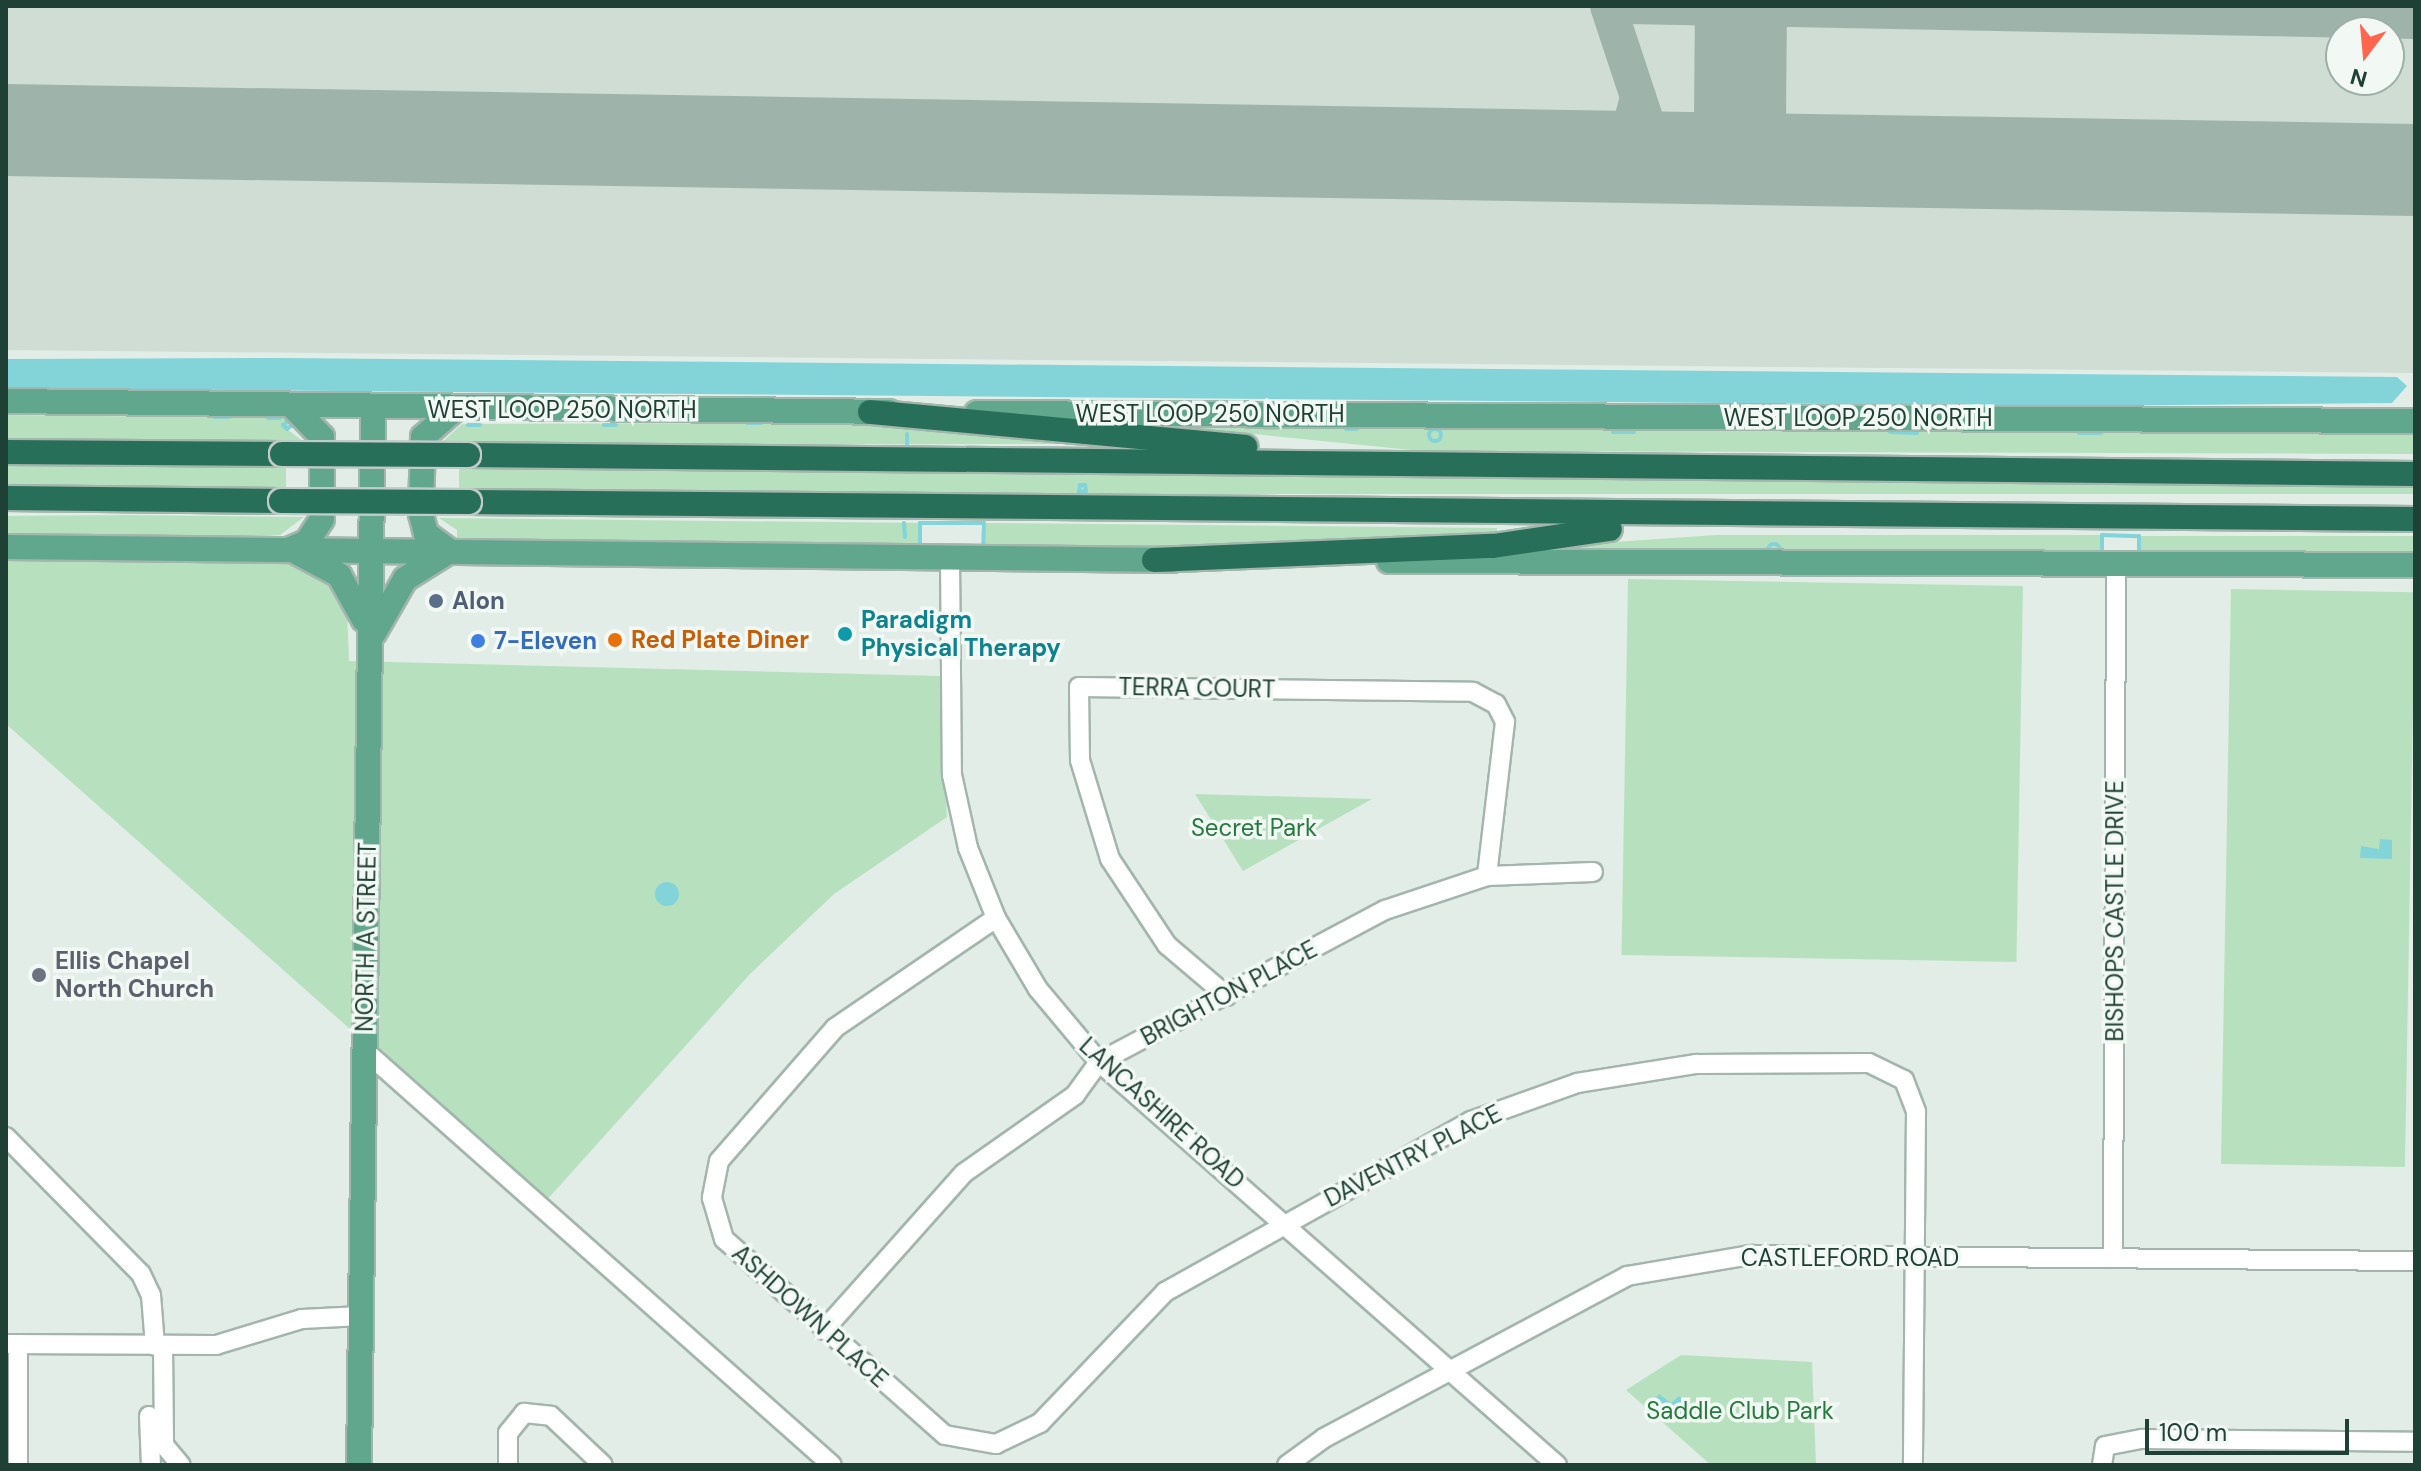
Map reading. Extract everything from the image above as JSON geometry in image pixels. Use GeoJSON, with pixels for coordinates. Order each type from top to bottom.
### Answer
{"type":"FeatureCollection","features":[{"type":"Feature","properties":{"kind":"highway"},"geometry":{"type":"LineString","coordinates":[[870,412],[1431,462]]}},
{"type":"Feature","properties":{"kind":"highway"},"geometry":{"type":"LineString","coordinates":[[6,452],[1431,462],[2415,474]]}},
{"type":"Feature","properties":{"kind":"highway"},"geometry":{"type":"LineString","coordinates":[[6,498],[1691,518],[2415,519]]}},
{"type":"Feature","properties":{"kind":"highway"},"geometry":{"type":"LineString","coordinates":[[1154,560],[1493,546],[1691,518]]}},
{"type":"Feature","properties":{"kind":"main road","name":"WEST LOOP 250 NORTH"},"geometry":{"type":"LineString","coordinates":[[6,401],[454,410],[2415,421]]}},
{"type":"Feature","properties":{"kind":"main road"},"geometry":{"type":"LineString","coordinates":[[288,550],[307,542],[322,519],[322,437],[294,408]]}},
{"type":"Feature","properties":{"kind":"main road","name":"NORTH A STREET"},"geometry":{"type":"LineString","coordinates":[[359,1465],[373,409]]}},
{"type":"Feature","properties":{"kind":"main road"},"geometry":{"type":"LineString","coordinates":[[451,552],[426,534],[421,514],[423,437],[454,410]]}},
{"type":"Feature","properties":{"kind":"main road"},"geometry":{"type":"LineString","coordinates":[[6,547],[1154,560],[2415,565]]}},
{"type":"Feature","properties":{"kind":"main road"},"geometry":{"type":"LineString","coordinates":[[288,550],[319,560],[354,590],[370,641]]}},
{"type":"Feature","properties":{"kind":"main road"},"geometry":{"type":"LineString","coordinates":[[370,641],[405,579],[451,552]]}},
{"type":"Feature","properties":{"kind":"street","name":"LANCASHIRE ROAD"},"geometry":{"type":"LineString","coordinates":[[950,557],[952,775],[968,848],[996,918],[1038,989],[1099,1062],[1557,1465]]}},
{"type":"Feature","properties":{"kind":"street","name":"BISHOPS CASTLE DRIVE"},"geometry":{"type":"LineString","coordinates":[[2113,1258],[2116,564]]}},
{"type":"Feature","properties":{"kind":"street","name":"TERRA COURT"},"geometry":{"type":"LineString","coordinates":[[1227,996],[1167,945],[1110,859],[1080,760],[1079,687],[1473,692],[1496,704],[1505,722],[1487,876]]}},
{"type":"Feature","properties":{"kind":"street","name":"BRIGHTON PLACE"},"geometry":{"type":"LineString","coordinates":[[824,1330],[964,1173],[1075,1095],[1099,1062],[1385,910],[1487,876],[1593,872]]}},
{"type":"Feature","properties":{"kind":"street","name":"ASHDOWN PLACE"},"geometry":{"type":"LineString","coordinates":[[996,918],[835,1028],[719,1161],[712,1198],[724,1239],[945,1435],[996,1444]]}},
{"type":"Feature","properties":{"kind":"street"},"geometry":{"type":"LineString","coordinates":[[364,1050],[832,1465]]}},
{"type":"Feature","properties":{"kind":"street","name":"DAVENTRY PLACE"},"geometry":{"type":"LineString","coordinates":[[996,1444],[1040,1423],[1165,1292],[1283,1222],[1471,1121],[1577,1083],[1696,1064],[1869,1063],[1904,1080],[1916,1112],[1916,1257]]}},
{"type":"Feature","properties":{"kind":"street"},"geometry":{"type":"LineString","coordinates":[[6,1137],[141,1274],[151,1295],[156,1346],[155,1453],[181,1465]]}},
{"type":"Feature","properties":{"kind":"street","name":"CASTLEFORD ROAD"},"geometry":{"type":"LineString","coordinates":[[1287,1465],[1449,1369],[1627,1276],[1751,1255],[2415,1261]]}},
{"type":"Feature","properties":{"kind":"street"},"geometry":{"type":"LineString","coordinates":[[1913,1465],[1916,1257]]}},
{"type":"Feature","properties":{"kind":"street"},"geometry":{"type":"LineString","coordinates":[[18,1465],[12,1344],[216,1345],[302,1319],[361,1316]]}},
{"type":"Feature","properties":{"kind":"street"},"geometry":{"type":"LineString","coordinates":[[508,1465],[508,1433],[524,1413],[551,1416],[603,1465]]}},
{"type":"Feature","properties":{"kind":"street"},"geometry":{"type":"LineString","coordinates":[[2102,1465],[2105,1446],[2142,1439],[2415,1442]]}},
{"type":"Feature","properties":{"kind":"shaded area"},"geometry":{"type":"Polygon","coordinates":[[[6,6],[2415,6],[2415,373],[6,350],[6,6]]]}},
{"type":"Feature","properties":{"kind":"green space"},"geometry":{"type":"Polygon","coordinates":[[[6,415],[288,418],[288,430],[307,444],[6,442],[6,415]]]}},
{"type":"Feature","properties":{"kind":"green space"},"geometry":{"type":"Polygon","coordinates":[[[462,424],[933,425],[1093,444],[439,445],[462,424]]]}},
{"type":"Feature","properties":{"kind":"green space"},"geometry":{"type":"Polygon","coordinates":[[[1185,427],[2415,432],[2415,454],[1421,451],[1185,427]]]}},
{"type":"Feature","properties":{"kind":"green space"},"geometry":{"type":"Polygon","coordinates":[[[6,466],[286,466],[286,491],[6,491],[6,466]]]}},
{"type":"Feature","properties":{"kind":"green space"},"geometry":{"type":"Polygon","coordinates":[[[459,469],[2415,469],[2415,494],[459,494],[459,469]]]}},
{"type":"Feature","properties":{"kind":"green space"},"geometry":{"type":"Polygon","coordinates":[[[6,516],[304,517],[280,535],[6,537],[6,516]]]}},
{"type":"Feature","properties":{"kind":"green space"},"geometry":{"type":"Polygon","coordinates":[[[439,518],[920,523],[920,547],[457,542],[457,530],[439,518]]]}},
{"type":"Feature","properties":{"kind":"green space"},"geometry":{"type":"Polygon","coordinates":[[[984,523],[1497,528],[1497,536],[1278,550],[983,547],[984,523]]]}},
{"type":"Feature","properties":{"kind":"green space"},"geometry":{"type":"Polygon","coordinates":[[[1716,535],[2102,535],[2102,556],[1515,549],[1716,535]]]}},
{"type":"Feature","properties":{"kind":"green space"},"geometry":{"type":"Polygon","coordinates":[[[2139,536],[2415,536],[2415,557],[2139,557],[2139,536]]]}},
{"type":"Feature","properties":{"kind":"green space"},"geometry":{"type":"Polygon","coordinates":[[[6,558],[297,561],[330,580],[347,610],[349,661],[940,676],[947,817],[834,894],[750,974],[545,1202],[6,724],[6,558]]]}},
{"type":"Feature","properties":{"kind":"green space"},"geometry":{"type":"Polygon","coordinates":[[[1628,579],[2023,586],[2016,962],[1621,955],[1628,579]]]}},
{"type":"Feature","properties":{"kind":"green space"},"geometry":{"type":"Polygon","coordinates":[[[2231,589],[2415,592],[2405,1167],[2221,1164],[2231,589]]]}},
{"type":"Feature","properties":{"kind":"green space","name":"Secret Park"},"geometry":{"type":"Polygon","coordinates":[[[1195,794],[1372,799],[1243,871],[1195,794]]]}},
{"type":"Feature","properties":{"kind":"green space","name":"Saddle Club Park"},"geometry":{"type":"Polygon","coordinates":[[[1681,1355],[1812,1362],[1816,1465],[1711,1465],[1626,1390],[1681,1355]]]}},
{"type":"Feature","properties":{"kind":"water"},"geometry":{"type":"Polygon","coordinates":[[[277,358],[2397,377],[2407,386],[2392,403],[2068,406],[6,388],[6,359],[277,358]]]}},
{"type":"Feature","properties":{"kind":"water"},"geometry":{"type":"Polygon","coordinates":[[[2380,839],[2392,840],[2392,859],[2360,858],[2361,846],[2379,849],[2380,839]]]}},
{"type":"Feature","properties":{"kind":"water"},"geometry":{"type":"Polygon","coordinates":[[[667,882],[676,885],[679,894],[676,903],[667,906],[658,903],[655,894],[658,885],[667,882]]]}},
{"type":"Feature","properties":{"kind":"water"},"geometry":{"type":"Polygon","coordinates":[[[1659,1394],[1671,1403],[1679,1396],[1691,1404],[1674,1422],[1653,1402],[1659,1394]]]}},
{"type":"Feature","properties":{"kind":"waterway"},"geometry":{"type":"LineString","coordinates":[[214,417],[229,417]]}},
{"type":"Feature","properties":{"kind":"waterway"},"geometry":{"type":"LineString","coordinates":[[268,418],[280,418]]}},
{"type":"Feature","properties":{"kind":"waterway"},"geometry":{"type":"LineString","coordinates":[[288,421],[292,425],[287,429],[283,425],[288,421]]}},
{"type":"Feature","properties":{"kind":"waterway"},"geometry":{"type":"LineString","coordinates":[[747,423],[761,423]]}},
{"type":"Feature","properties":{"kind":"waterway"},"geometry":{"type":"LineString","coordinates":[[468,425],[480,425]]}},
{"type":"Feature","properties":{"kind":"waterway"},"geometry":{"type":"LineString","coordinates":[[604,425],[616,425]]}},
{"type":"Feature","properties":{"kind":"waterway"},"geometry":{"type":"LineString","coordinates":[[1265,428],[1277,428]]}},
{"type":"Feature","properties":{"kind":"waterway"},"geometry":{"type":"LineString","coordinates":[[1346,429],[1357,429]]}},
{"type":"Feature","properties":{"kind":"waterway"},"geometry":{"type":"LineString","coordinates":[[1435,429],[1441,435],[1435,441],[1429,435],[1435,429]]}},
{"type":"Feature","properties":{"kind":"waterway"},"geometry":{"type":"LineString","coordinates":[[1613,432],[1634,432]]}},
{"type":"Feature","properties":{"kind":"waterway"},"geometry":{"type":"LineString","coordinates":[[1890,432],[1917,433]]}},
{"type":"Feature","properties":{"kind":"waterway"},"geometry":{"type":"LineString","coordinates":[[2079,433],[2101,433]]}},
{"type":"Feature","properties":{"kind":"waterway"},"geometry":{"type":"LineString","coordinates":[[907,434],[907,447]]}},
{"type":"Feature","properties":{"kind":"waterway"},"geometry":{"type":"LineString","coordinates":[[1080,485],[1085,485],[1086,491],[1079,492],[1080,485]]}},
{"type":"Feature","properties":{"kind":"waterway"},"geometry":{"type":"LineString","coordinates":[[904,523],[905,537]]}},
{"type":"Feature","properties":{"kind":"waterway"},"geometry":{"type":"LineString","coordinates":[[920,523],[984,523],[983,547],[920,547],[920,523]]}},
{"type":"Feature","properties":{"kind":"waterway"},"geometry":{"type":"LineString","coordinates":[[2102,535],[2139,536],[2139,557],[2102,556],[2102,535]]}},
{"type":"Feature","properties":{"kind":"waterway"},"geometry":{"type":"LineString","coordinates":[[1774,544],[1780,550],[1774,556],[1768,550],[1774,544]]}},
{"type":"Feature","properties":{"kind":"taxiway"},"geometry":{"type":"LineString","coordinates":[[1608,6],[1649,130],[1669,150],[1692,158]]}},
{"type":"Feature","properties":{"kind":"taxiway"},"geometry":{"type":"LineString","coordinates":[[1628,6],[2415,21]]}},
{"type":"Feature","properties":{"kind":"taxiway"},"geometry":{"type":"LineString","coordinates":[[1600,157],[1628,135],[1638,97]]}},
{"type":"Feature","properties":{"kind":"taxiway"},"geometry":{"type":"LineString","coordinates":[[1693,158],[1725,144],[1740,116]]}},
{"type":"Feature","properties":{"kind":"runway"},"geometry":{"type":"LineString","coordinates":[[1740,116],[1741,6]]}},
{"type":"Feature","properties":{"kind":"runway"},"geometry":{"type":"LineString","coordinates":[[6,130],[2415,170]]}},
{"type":"Feature","properties":{"kind":"place","name":"Alon"},"geometry":{"type":"Point","coordinates":[436,601]}},
{"type":"Feature","properties":{"kind":"place","name":"Paradigm Physical Therapy"},"geometry":{"type":"Point","coordinates":[845,634]}},
{"type":"Feature","properties":{"kind":"place","name":"Red Plate Diner"},"geometry":{"type":"Point","coordinates":[615,640]}},
{"type":"Feature","properties":{"kind":"place","name":"7-Eleven"},"geometry":{"type":"Point","coordinates":[478,641]}},
{"type":"Feature","properties":{"kind":"place","name":"Ellis Chapel North Church"},"geometry":{"type":"Point","coordinates":[39,975]}}]}
